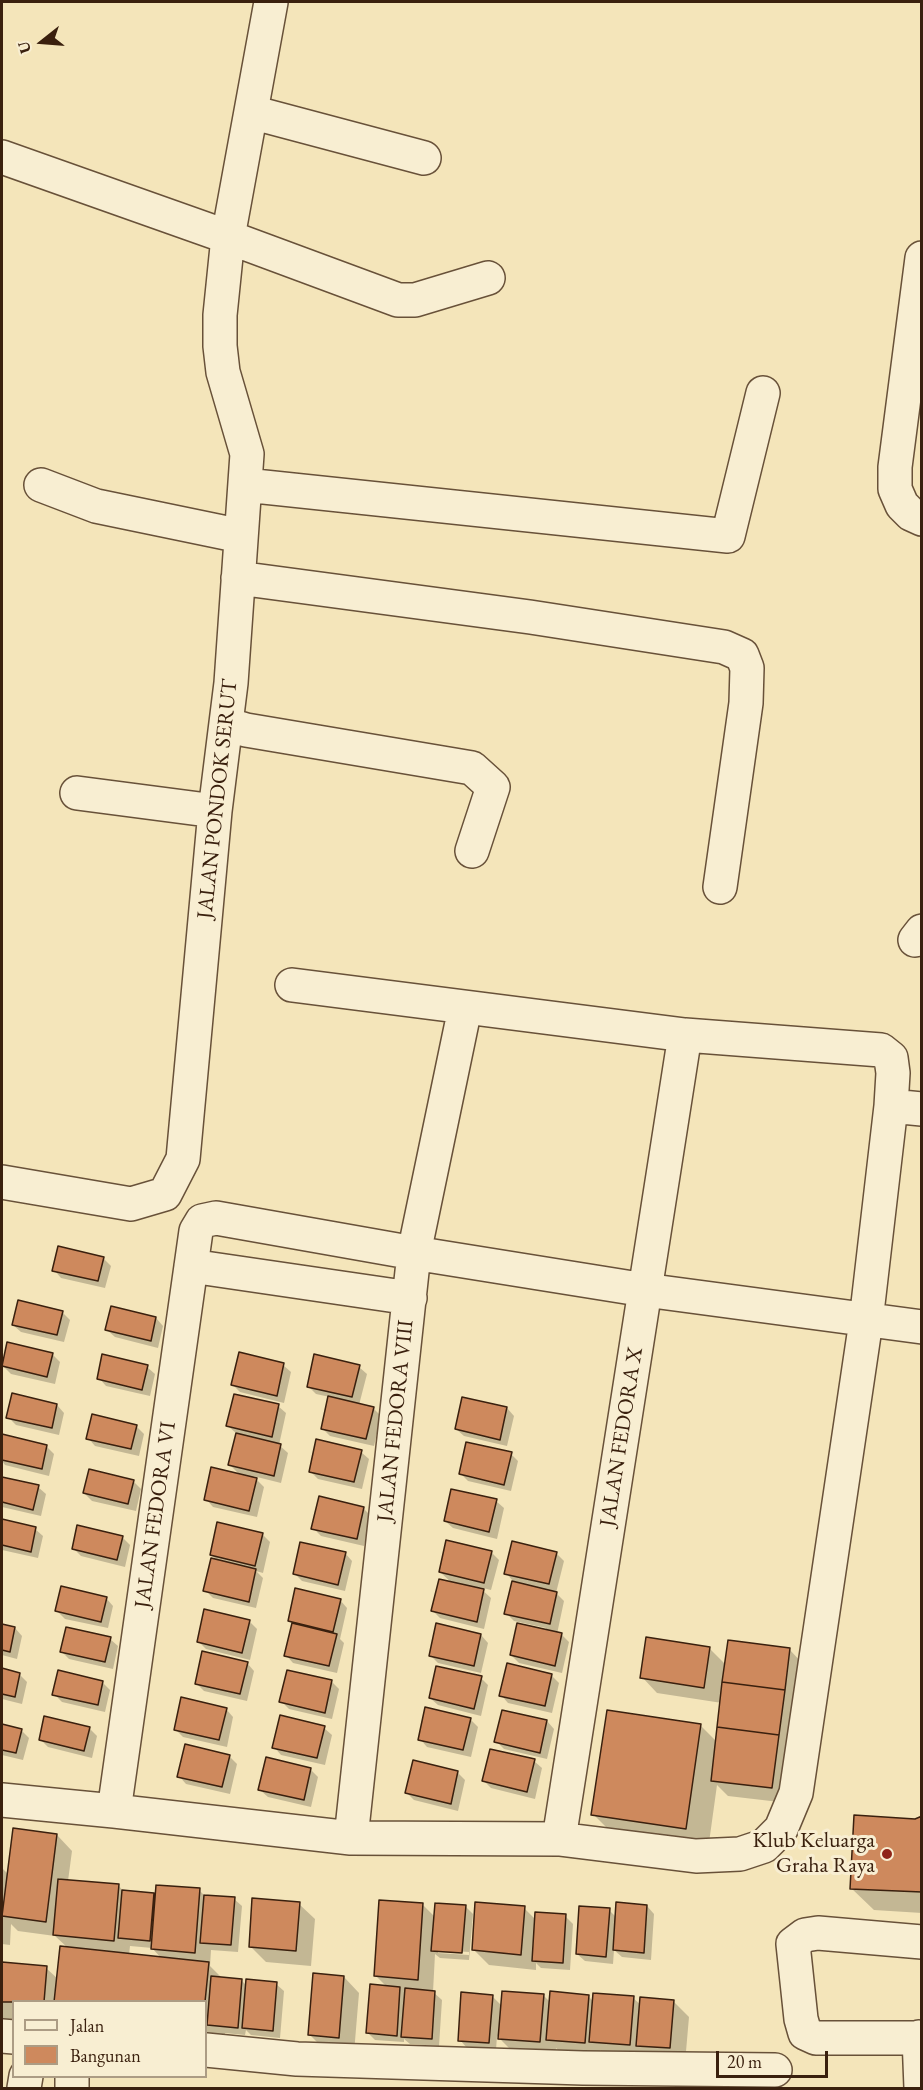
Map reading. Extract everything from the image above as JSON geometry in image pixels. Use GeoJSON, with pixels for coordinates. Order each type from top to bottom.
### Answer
{"type":"FeatureCollection","features":[{"type":"Feature","properties":{"kind":"street","name":"JALAN PONDOK SERUT"},"geometry":{"type":"LineString","coordinates":[[2,1182],[131,1204],[165,1194],[183,1159],[215,812],[226,724],[247,454],[223,372],[220,315],[228,237],[271,2]]}},
{"type":"Feature","properties":{"kind":"street"},"geometry":{"type":"LineString","coordinates":[[251,112],[424,158]]}},
{"type":"Feature","properties":{"kind":"street"},"geometry":{"type":"LineString","coordinates":[[2,157],[398,300],[415,300],[488,278]]}},
{"type":"Feature","properties":{"kind":"street"},"geometry":{"type":"LineString","coordinates":[[921,258],[895,467],[895,489],[902,505],[911,514],[921,519]]}},
{"type":"Feature","properties":{"kind":"street"},"geometry":{"type":"LineString","coordinates":[[245,485],[728,536],[763,393]]}},
{"type":"Feature","properties":{"kind":"street"},"geometry":{"type":"LineString","coordinates":[[41,484],[96,506],[241,536]]}},
{"type":"Feature","properties":{"kind":"street"},"geometry":{"type":"LineString","coordinates":[[238,578],[530,616],[724,647],[742,655],[747,668],[747,703],[720,887]]}},
{"type":"Feature","properties":{"kind":"street"},"geometry":{"type":"LineString","coordinates":[[226,724],[246,730],[472,768],[494,787],[472,851]]}},
{"type":"Feature","properties":{"kind":"street"},"geometry":{"type":"LineString","coordinates":[[77,793],[215,812]]}},
{"type":"Feature","properties":{"kind":"street"},"geometry":{"type":"LineString","coordinates":[[2,1800],[351,1838],[559,1839],[696,1856],[740,1854],[764,1846],[781,1829],[796,1793],[866,1321],[906,1108],[893,1073],[891,1058],[881,1050],[685,1035],[292,985]]}},
{"type":"Feature","properties":{"kind":"street","name":"JALAN FEDORA VIII"},"geometry":{"type":"LineString","coordinates":[[351,1838],[414,1253],[465,1008]]}},
{"type":"Feature","properties":{"kind":"street","name":"JALAN FEDORA X"},"geometry":{"type":"LineString","coordinates":[[559,1839],[685,1035]]}},
{"type":"Feature","properties":{"kind":"street","name":"JALAN FEDORA VI"},"geometry":{"type":"LineString","coordinates":[[114,1811],[196,1231],[202,1221],[216,1218],[414,1253]]}},
{"type":"Feature","properties":{"kind":"street"},"geometry":{"type":"LineString","coordinates":[[414,1253],[645,1290],[921,1327]]}},
{"type":"Feature","properties":{"kind":"street"},"geometry":{"type":"LineString","coordinates":[[191,1266],[410,1298]]}},
{"type":"Feature","properties":{"kind":"street"},"geometry":{"type":"LineString","coordinates":[[921,1942],[818,1933],[805,1935],[793,1944],[801,2019],[805,2033],[816,2038],[920,2038],[921,2088]]}},
{"type":"Feature","properties":{"kind":"street"},"geometry":{"type":"LineString","coordinates":[[207,2050],[529,2077],[581,2078],[776,2070]]}},
{"type":"Feature","properties":{"kind":"building"},"geometry":{"type":"Polygon","coordinates":[[[58,1246],[104,1257],[98,1281],[52,1271],[58,1246]]]}},
{"type":"Feature","properties":{"kind":"building"},"geometry":{"type":"Polygon","coordinates":[[[18,1300],[63,1311],[57,1335],[12,1325],[18,1300]]]}},
{"type":"Feature","properties":{"kind":"building"},"geometry":{"type":"Polygon","coordinates":[[[111,1306],[156,1317],[151,1341],[105,1330],[111,1306]]]}},
{"type":"Feature","properties":{"kind":"building"},"geometry":{"type":"Polygon","coordinates":[[[7,1342],[53,1353],[47,1377],[2,1366],[7,1342]]]}},
{"type":"Feature","properties":{"kind":"building"},"geometry":{"type":"Polygon","coordinates":[[[239,1352],[284,1363],[277,1396],[231,1385],[239,1352]]]}},
{"type":"Feature","properties":{"kind":"building"},"geometry":{"type":"Polygon","coordinates":[[[102,1354],[148,1365],[142,1390],[97,1379],[102,1354]]]}},
{"type":"Feature","properties":{"kind":"building"},"geometry":{"type":"Polygon","coordinates":[[[314,1354],[360,1365],[352,1397],[307,1387],[314,1354]]]}},
{"type":"Feature","properties":{"kind":"building"},"geometry":{"type":"Polygon","coordinates":[[[12,1393],[57,1404],[52,1428],[6,1418],[12,1393]]]}},
{"type":"Feature","properties":{"kind":"building"},"geometry":{"type":"Polygon","coordinates":[[[234,1394],[279,1404],[272,1437],[226,1426],[234,1394]]]}},
{"type":"Feature","properties":{"kind":"building"},"geometry":{"type":"Polygon","coordinates":[[[328,1396],[374,1407],[366,1439],[321,1429],[328,1396]]]}},
{"type":"Feature","properties":{"kind":"building"},"geometry":{"type":"Polygon","coordinates":[[[462,1397],[507,1407],[500,1440],[455,1429],[462,1397]]]}},
{"type":"Feature","properties":{"kind":"building"},"geometry":{"type":"Polygon","coordinates":[[[92,1414],[137,1425],[131,1449],[86,1439],[92,1414]]]}},
{"type":"Feature","properties":{"kind":"building"},"geometry":{"type":"Polygon","coordinates":[[[236,1433],[281,1444],[274,1476],[228,1465],[236,1433]]]}},
{"type":"Feature","properties":{"kind":"building"},"geometry":{"type":"Polygon","coordinates":[[[2,1434],[47,1445],[42,1469],[2,1460],[2,1434]]]}},
{"type":"Feature","properties":{"kind":"building"},"geometry":{"type":"Polygon","coordinates":[[[316,1439],[362,1450],[354,1482],[309,1472],[316,1439]]]}},
{"type":"Feature","properties":{"kind":"building"},"geometry":{"type":"Polygon","coordinates":[[[466,1442],[512,1452],[504,1485],[459,1474],[466,1442]]]}},
{"type":"Feature","properties":{"kind":"building"},"geometry":{"type":"Polygon","coordinates":[[[211,1467],[257,1478],[249,1511],[204,1500],[211,1467]]]}},
{"type":"Feature","properties":{"kind":"building"},"geometry":{"type":"Polygon","coordinates":[[[89,1469],[134,1480],[128,1504],[83,1493],[89,1469]]]}},
{"type":"Feature","properties":{"kind":"building"},"geometry":{"type":"Polygon","coordinates":[[[2,1477],[39,1485],[33,1510],[2,1502],[2,1477]]]}},
{"type":"Feature","properties":{"kind":"building"},"geometry":{"type":"Polygon","coordinates":[[[451,1489],[497,1499],[489,1532],[444,1521],[451,1489]]]}},
{"type":"Feature","properties":{"kind":"building"},"geometry":{"type":"Polygon","coordinates":[[[319,1496],[364,1507],[357,1539],[311,1529],[319,1496]]]}},
{"type":"Feature","properties":{"kind":"building"},"geometry":{"type":"Polygon","coordinates":[[[2,1519],[36,1527],[31,1552],[2,1545],[2,1519]]]}},
{"type":"Feature","properties":{"kind":"building"},"geometry":{"type":"Polygon","coordinates":[[[217,1522],[263,1533],[255,1566],[210,1555],[217,1522]]]}},
{"type":"Feature","properties":{"kind":"building"},"geometry":{"type":"Polygon","coordinates":[[[77,1525],[123,1536],[117,1560],[72,1549],[77,1525]]]}},
{"type":"Feature","properties":{"kind":"building"},"geometry":{"type":"Polygon","coordinates":[[[446,1540],[492,1551],[484,1583],[439,1572],[446,1540]]]}},
{"type":"Feature","properties":{"kind":"building"},"geometry":{"type":"Polygon","coordinates":[[[512,1541],[557,1552],[549,1584],[504,1574],[512,1541]]]}},
{"type":"Feature","properties":{"kind":"building"},"geometry":{"type":"Polygon","coordinates":[[[300,1542],[346,1552],[338,1585],[293,1574],[300,1542]]]}},
{"type":"Feature","properties":{"kind":"building"},"geometry":{"type":"Polygon","coordinates":[[[211,1558],[256,1569],[249,1602],[203,1591],[211,1558]]]}},
{"type":"Feature","properties":{"kind":"building"},"geometry":{"type":"Polygon","coordinates":[[[439,1579],[484,1589],[477,1622],[431,1611],[439,1579]]]}},
{"type":"Feature","properties":{"kind":"building"},"geometry":{"type":"Polygon","coordinates":[[[512,1581],[557,1592],[550,1624],[504,1614],[512,1581]]]}},
{"type":"Feature","properties":{"kind":"building"},"geometry":{"type":"Polygon","coordinates":[[[61,1586],[107,1597],[101,1622],[55,1611],[61,1586]]]}},
{"type":"Feature","properties":{"kind":"building"},"geometry":{"type":"Polygon","coordinates":[[[295,1588],[341,1599],[333,1632],[288,1621],[295,1588]]]}},
{"type":"Feature","properties":{"kind":"building"},"geometry":{"type":"Polygon","coordinates":[[[204,1609],[250,1620],[242,1653],[197,1642],[204,1609]]]}},
{"type":"Feature","properties":{"kind":"building"},"geometry":{"type":"Polygon","coordinates":[[[292,1623],[337,1634],[329,1666],[284,1656],[292,1623]]]}},
{"type":"Feature","properties":{"kind":"building"},"geometry":{"type":"Polygon","coordinates":[[[436,1623],[481,1634],[474,1666],[429,1656],[436,1623]]]}},
{"type":"Feature","properties":{"kind":"building"},"geometry":{"type":"Polygon","coordinates":[[[517,1623],[562,1633],[555,1666],[510,1655],[517,1623]]]}},
{"type":"Feature","properties":{"kind":"building"},"geometry":{"type":"Polygon","coordinates":[[[2,1624],[15,1627],[10,1652],[2,1650],[2,1624]]]}},
{"type":"Feature","properties":{"kind":"building"},"geometry":{"type":"Polygon","coordinates":[[[66,1627],[111,1637],[105,1662],[60,1652],[66,1627]]]}},
{"type":"Feature","properties":{"kind":"building"},"geometry":{"type":"Polygon","coordinates":[[[646,1637],[710,1647],[704,1688],[640,1678],[646,1637]]]}},
{"type":"Feature","properties":{"kind":"building"},"geometry":{"type":"Polygon","coordinates":[[[728,1640],[790,1648],[785,1690],[722,1682],[728,1640]]]}},
{"type":"Feature","properties":{"kind":"building"},"geometry":{"type":"Polygon","coordinates":[[[202,1651],[248,1662],[240,1694],[195,1684],[202,1651]]]}},
{"type":"Feature","properties":{"kind":"building"},"geometry":{"type":"Polygon","coordinates":[[[507,1663],[552,1674],[545,1706],[499,1696],[507,1663]]]}},
{"type":"Feature","properties":{"kind":"building"},"geometry":{"type":"Polygon","coordinates":[[[436,1666],[482,1676],[474,1709],[429,1698],[436,1666]]]}},
{"type":"Feature","properties":{"kind":"building"},"geometry":{"type":"Polygon","coordinates":[[[2,1668],[20,1673],[15,1697],[2,1694],[2,1668]]]}},
{"type":"Feature","properties":{"kind":"building"},"geometry":{"type":"Polygon","coordinates":[[[58,1670],[103,1681],[98,1705],[52,1695],[58,1670]]]}},
{"type":"Feature","properties":{"kind":"building"},"geometry":{"type":"Polygon","coordinates":[[[287,1670],[332,1680],[325,1713],[279,1702],[287,1670]]]}},
{"type":"Feature","properties":{"kind":"building"},"geometry":{"type":"Polygon","coordinates":[[[722,1682],[785,1690],[779,1735],[717,1727],[722,1682]]]}},
{"type":"Feature","properties":{"kind":"building"},"geometry":{"type":"Polygon","coordinates":[[[181,1697],[227,1708],[219,1740],[174,1730],[181,1697]]]}},
{"type":"Feature","properties":{"kind":"building"},"geometry":{"type":"Polygon","coordinates":[[[425,1707],[471,1718],[463,1750],[418,1740],[425,1707]]]}},
{"type":"Feature","properties":{"kind":"building"},"geometry":{"type":"Polygon","coordinates":[[[502,1710],[547,1720],[540,1753],[494,1742],[502,1710]]]}},
{"type":"Feature","properties":{"kind":"building"},"geometry":{"type":"Polygon","coordinates":[[[607,1710],[701,1724],[686,1829],[591,1815],[607,1710]]]}},
{"type":"Feature","properties":{"kind":"building"},"geometry":{"type":"Polygon","coordinates":[[[280,1715],[325,1726],[317,1758],[272,1748],[280,1715]]]}},
{"type":"Feature","properties":{"kind":"building"},"geometry":{"type":"Polygon","coordinates":[[[44,1716],[90,1727],[84,1751],[39,1740],[44,1716]]]}},
{"type":"Feature","properties":{"kind":"building"},"geometry":{"type":"Polygon","coordinates":[[[2,1724],[22,1729],[16,1753],[2,1750],[2,1724]]]}},
{"type":"Feature","properties":{"kind":"building"},"geometry":{"type":"Polygon","coordinates":[[[717,1727],[779,1735],[772,1788],[711,1781],[717,1727]]]}},
{"type":"Feature","properties":{"kind":"building"},"geometry":{"type":"Polygon","coordinates":[[[185,1744],[230,1755],[222,1787],[177,1777],[185,1744]]]}},
{"type":"Feature","properties":{"kind":"building"},"geometry":{"type":"Polygon","coordinates":[[[490,1749],[535,1759],[527,1792],[482,1781],[490,1749]]]}},
{"type":"Feature","properties":{"kind":"building"},"geometry":{"type":"Polygon","coordinates":[[[266,1757],[311,1768],[304,1800],[258,1790],[266,1757]]]}},
{"type":"Feature","properties":{"kind":"building"},"geometry":{"type":"Polygon","coordinates":[[[413,1760],[458,1771],[451,1804],[405,1793],[413,1760]]]}},
{"type":"Feature","properties":{"kind":"building","name":"Klub Keluarga Graha Raya"},"geometry":{"type":"Polygon","coordinates":[[[854,1815],[915,1819],[922,1816],[922,1892],[850,1889],[854,1815]]]}},
{"type":"Feature","properties":{"kind":"building"},"geometry":{"type":"Polygon","coordinates":[[[13,1828],[57,1834],[46,1922],[2,1916],[13,1828]]]}},
{"type":"Feature","properties":{"kind":"building"},"geometry":{"type":"Polygon","coordinates":[[[58,1879],[119,1884],[114,1941],[53,1935],[58,1879]]]}},
{"type":"Feature","properties":{"kind":"building"},"geometry":{"type":"Polygon","coordinates":[[[156,1885],[200,1888],[195,1953],[151,1949],[156,1885]]]}},
{"type":"Feature","properties":{"kind":"building"},"geometry":{"type":"Polygon","coordinates":[[[122,1890],[154,1893],[150,1941],[118,1938],[122,1890]]]}},
{"type":"Feature","properties":{"kind":"building"},"geometry":{"type":"Polygon","coordinates":[[[204,1895],[235,1897],[231,1945],[200,1943],[204,1895]]]}},
{"type":"Feature","properties":{"kind":"building"},"geometry":{"type":"Polygon","coordinates":[[[252,1898],[300,1902],[296,1951],[249,1947],[252,1898]]]}},
{"type":"Feature","properties":{"kind":"building"},"geometry":{"type":"Polygon","coordinates":[[[379,1900],[423,1903],[418,1980],[374,1976],[379,1900]]]}},
{"type":"Feature","properties":{"kind":"building"},"geometry":{"type":"Polygon","coordinates":[[[475,1902],[525,1906],[521,1955],[472,1950],[475,1902]]]}},
{"type":"Feature","properties":{"kind":"building"},"geometry":{"type":"Polygon","coordinates":[[[616,1902],[647,1905],[644,1953],[613,1950],[616,1902]]]}},
{"type":"Feature","properties":{"kind":"building"},"geometry":{"type":"Polygon","coordinates":[[[435,1903],[466,1905],[462,1953],[431,1951],[435,1903]]]}},
{"type":"Feature","properties":{"kind":"building"},"geometry":{"type":"Polygon","coordinates":[[[579,1906],[610,1908],[606,1957],[576,1954],[579,1906]]]}},
{"type":"Feature","properties":{"kind":"building"},"geometry":{"type":"Polygon","coordinates":[[[535,1912],[566,1914],[563,1963],[532,1961],[535,1912]]]}},
{"type":"Feature","properties":{"kind":"building"},"geometry":{"type":"Polygon","coordinates":[[[60,1946],[209,1962],[205,2000],[54,2000],[60,1946]]]}},
{"type":"Feature","properties":{"kind":"building"},"geometry":{"type":"Polygon","coordinates":[[[2,1962],[47,1966],[44,2000],[2,2002],[2,1962]]]}},
{"type":"Feature","properties":{"kind":"building"},"geometry":{"type":"Polygon","coordinates":[[[313,1973],[344,1976],[339,2038],[308,2035],[313,1973]]]}},
{"type":"Feature","properties":{"kind":"building"},"geometry":{"type":"Polygon","coordinates":[[[211,1976],[242,1979],[238,2028],[207,2025],[211,1976]]]}},
{"type":"Feature","properties":{"kind":"building"},"geometry":{"type":"Polygon","coordinates":[[[246,1979],[277,1982],[273,2031],[242,2028],[246,1979]]]}},
{"type":"Feature","properties":{"kind":"building"},"geometry":{"type":"Polygon","coordinates":[[[370,1984],[400,1987],[397,2036],[366,2033],[370,1984]]]}},
{"type":"Feature","properties":{"kind":"building"},"geometry":{"type":"Polygon","coordinates":[[[405,1988],[435,1991],[432,2039],[401,2037],[405,1988]]]}},
{"type":"Feature","properties":{"kind":"building"},"geometry":{"type":"Polygon","coordinates":[[[502,1991],[544,1994],[540,2042],[498,2039],[502,1991]]]}},
{"type":"Feature","properties":{"kind":"building"},"geometry":{"type":"Polygon","coordinates":[[[550,1991],[589,1995],[585,2043],[546,2040],[550,1991]]]}},
{"type":"Feature","properties":{"kind":"building"},"geometry":{"type":"Polygon","coordinates":[[[461,1992],[493,1995],[489,2043],[458,2041],[461,1992]]]}},
{"type":"Feature","properties":{"kind":"building"},"geometry":{"type":"Polygon","coordinates":[[[593,1993],[634,1996],[630,2045],[589,2042],[593,1993]]]}},
{"type":"Feature","properties":{"kind":"building"},"geometry":{"type":"Polygon","coordinates":[[[640,1997],[674,2000],[670,2048],[636,2046],[640,1997]]]}},
{"type":"Feature","properties":{"kind":"place","name":"Klub Keluarga Graha Raya"},"geometry":{"type":"Point","coordinates":[887,1854]}}]}
